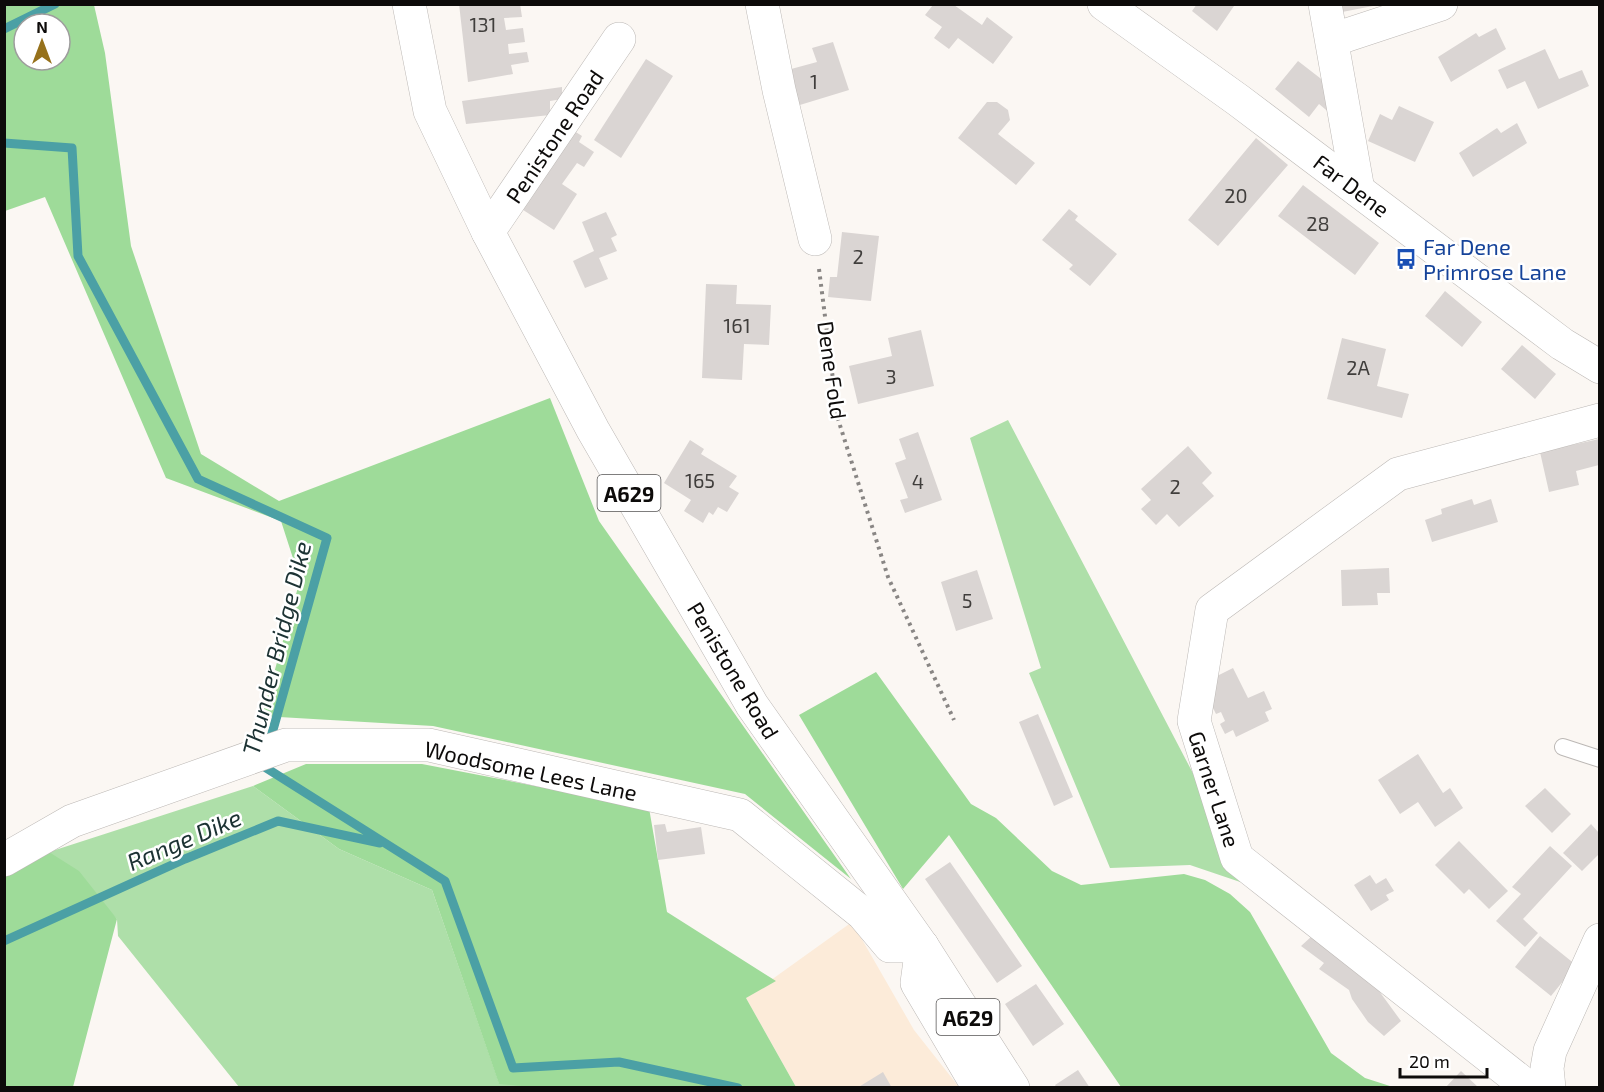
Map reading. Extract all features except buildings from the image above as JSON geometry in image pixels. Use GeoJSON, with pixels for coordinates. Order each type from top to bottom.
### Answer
{"type":"FeatureCollection","features":[{"type":"Feature","properties":{"kind":"main road","name":"Penistone Road"},"geometry":{"type":"LineString","coordinates":[[409,4],[430,111],[488,232],[593,430],[752,705],[922,946],[1013,1088]]}},
{"type":"Feature","properties":{"kind":"main road"},"geometry":{"type":"LineString","coordinates":[[762,4],[779,90],[815,239]]}},
{"type":"Feature","properties":{"kind":"main road","name":"Far Dene"},"geometry":{"type":"LineString","coordinates":[[1104,4],[1358,190],[1562,344],[1599,366]]}},
{"type":"Feature","properties":{"kind":"main road"},"geometry":{"type":"LineString","coordinates":[[1325,4],[1358,190]]}},
{"type":"Feature","properties":{"kind":"main road"},"geometry":{"type":"LineString","coordinates":[[1332,40],[1427,7]]}},
{"type":"Feature","properties":{"kind":"main road","name":"Penistone Road"},"geometry":{"type":"LineString","coordinates":[[488,232],[619,39]]}},
{"type":"Feature","properties":{"kind":"main road","name":"Garner Lane"},"geometry":{"type":"LineString","coordinates":[[1529,1088],[1237,858],[1194,721],[1212,610],[1398,474],[1599,420]]}},
{"type":"Feature","properties":{"kind":"main road","name":"Woodsome Lees Lane"},"geometry":{"type":"LineString","coordinates":[[4,860],[72,821],[286,745],[429,745],[740,815],[863,914],[890,945],[922,946]]}},
{"type":"Feature","properties":{"kind":"main road"},"geometry":{"type":"LineString","coordinates":[[1549,1088],[1547,1068],[1550,1050],[1599,940]]}},
{"type":"Feature","properties":{"kind":"main road"},"geometry":{"type":"LineString","coordinates":[[922,946],[917,983],[979,1088]]}},
{"type":"Feature","properties":{"kind":"lane"},"geometry":{"type":"LineString","coordinates":[[1563,747],[1599,759]]}},
{"type":"Feature","properties":{"kind":"path","name":"Dene Fold"},"geometry":{"type":"LineString","coordinates":[[815,239],[838,419],[888,577],[954,720]]}},
{"type":"Feature","properties":{"kind":"shaded area"},"geometry":{"type":"Polygon","coordinates":[[[852,922],[914,1030],[959,1087],[796,1087],[746,998],[852,922]]]}},
{"type":"Feature","properties":{"kind":"green space"},"geometry":{"type":"Polygon","coordinates":[[[5,4],[94,5],[105,53],[131,246],[201,454],[279,501],[550,398],[599,521],[851,879],[745,794],[433,726],[262,716],[300,580],[281,521],[166,478],[45,197],[5,211],[5,4]]]}},
{"type":"Feature","properties":{"kind":"green space"},"geometry":{"type":"Polygon","coordinates":[[[1008,420],[1252,886],[1190,865],[1110,868],[1029,673],[1041,668],[970,438],[1008,420]]]}},
{"type":"Feature","properties":{"kind":"green space"},"geometry":{"type":"Polygon","coordinates":[[[876,672],[971,804],[996,818],[1052,871],[1081,885],[1184,874],[1205,880],[1230,894],[1250,912],[1331,1053],[1365,1078],[1393,1087],[1121,1087],[949,835],[903,889],[799,715],[876,672]]]}},
{"type":"Feature","properties":{"kind":"green space"},"geometry":{"type":"Polygon","coordinates":[[[306,764],[422,764],[649,808],[667,912],[776,981],[746,998],[796,1087],[543,1088],[499,1084],[432,890],[339,849],[253,786],[306,764]]]}},
{"type":"Feature","properties":{"kind":"green space"},"geometry":{"type":"Polygon","coordinates":[[[253,786],[339,849],[432,890],[499,1083],[543,1087],[239,1087],[118,936],[117,919],[49,852],[253,786]]]}},
{"type":"Feature","properties":{"kind":"green space"},"geometry":{"type":"Polygon","coordinates":[[[49,852],[79,871],[117,919],[73,1087],[5,1088],[5,871],[49,852]]]}},
{"type":"Feature","properties":{"kind":"waterway","name":"Thunder Bridge Dike"},"geometry":{"type":"LineString","coordinates":[[4,29],[55,4]]}},
{"type":"Feature","properties":{"kind":"waterway","name":"Thunder Bridge Dike"},"geometry":{"type":"LineString","coordinates":[[4,143],[72,148],[78,256],[198,479],[327,538],[269,744]]}},
{"type":"Feature","properties":{"kind":"waterway","name":"Thunder Bridge Dike"},"geometry":{"type":"LineString","coordinates":[[264,760],[263,766],[445,881],[513,1068],[619,1062],[738,1088]]}},
{"type":"Feature","properties":{"kind":"waterway","name":"Range Dike"},"geometry":{"type":"LineString","coordinates":[[4,941],[185,859],[278,821],[380,843]]}},
{"type":"Feature","properties":{"kind":"place","name":"Far Dene Primrose Lane"},"geometry":{"type":"Point","coordinates":[1406,259]}}]}
